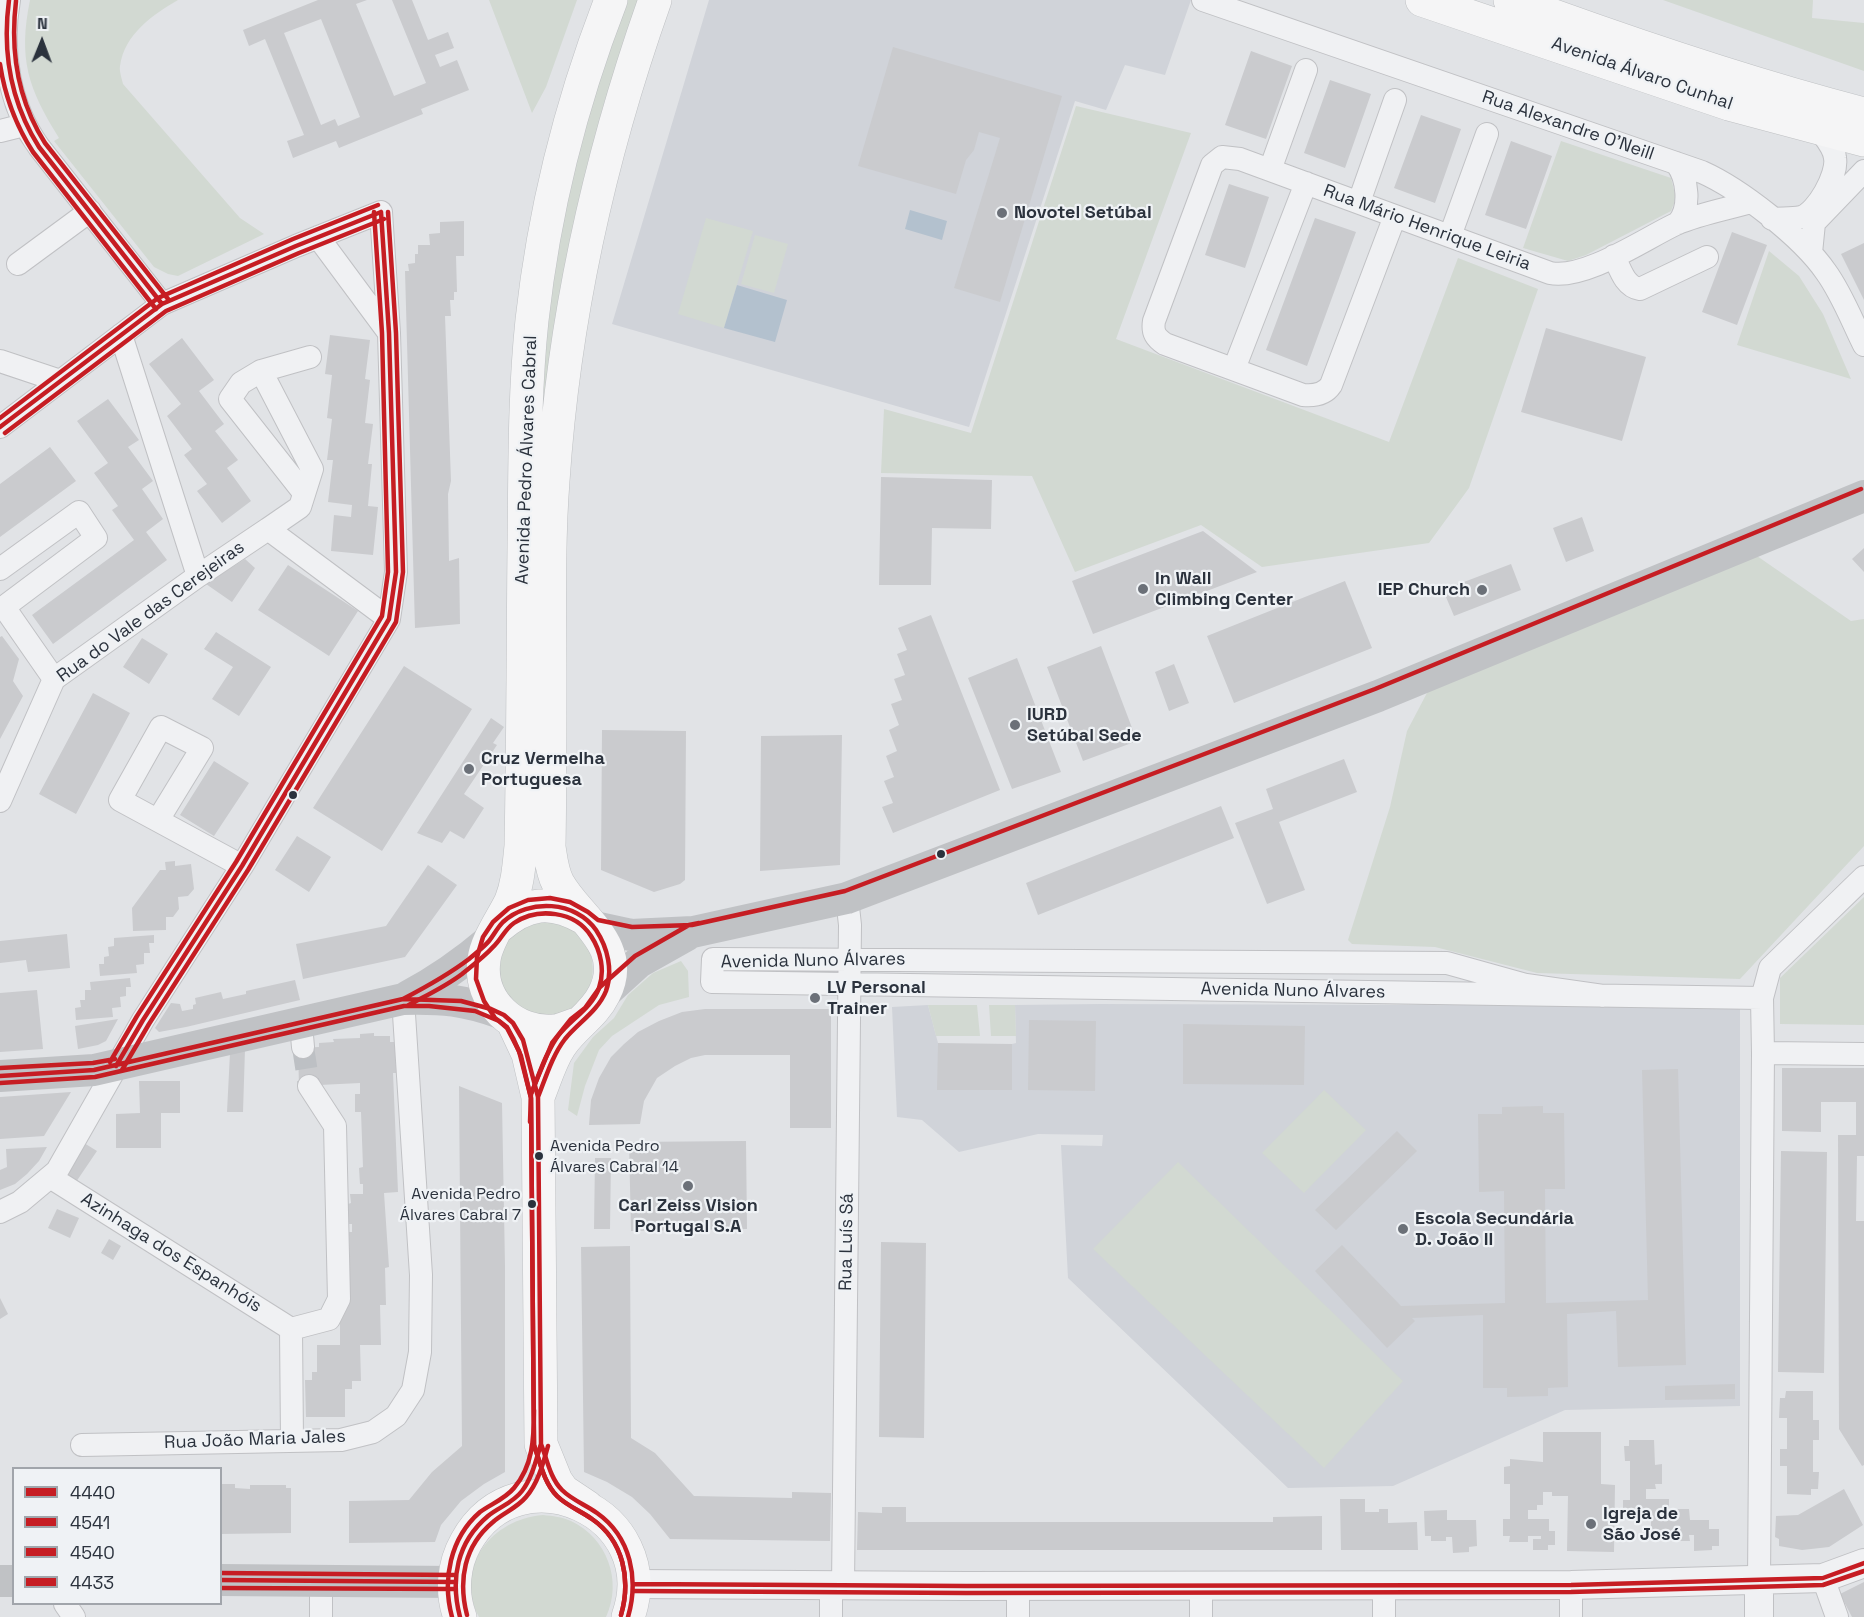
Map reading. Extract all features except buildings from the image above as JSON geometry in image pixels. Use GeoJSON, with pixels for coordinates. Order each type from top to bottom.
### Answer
{"type":"FeatureCollection","features":[{"type":"Feature","properties":{"kind":"main road"},"geometry":{"type":"LineString","coordinates":[[579,94],[598,0]]}},
{"type":"Feature","properties":{"kind":"main road","name":"Avenida Pedro Álvares Cabral"},"geometry":{"type":"LineString","coordinates":[[511,1502],[529,1479],[541,1444],[538,1097],[528,1054],[507,1018],[490,997],[483,978],[484,958],[512,898],[518,878],[521,846],[525,441],[532,319],[552,197],[579,94],[611,0]]}},
{"type":"Feature","properties":{"kind":"main road","name":"Avenida Pedro Álvares Cabral"},"geometry":{"type":"LineString","coordinates":[[538,1097],[559,1047],[577,1024],[591,1013],[605,993],[610,976],[609,958],[604,941],[558,882],[551,863],[549,847],[550,526],[555,447],[578,281],[598,186],[618,111],[655,0]]}},
{"type":"Feature","properties":{"kind":"main road"},"geometry":{"type":"LineString","coordinates":[[598,186],[614,144],[633,107],[673,0]]}},
{"type":"Feature","properties":{"kind":"main road","name":"Avenida Álvaro Cunhal"},"geometry":{"type":"LineString","coordinates":[[1422,0],[1729,104],[1864,140]]}},
{"type":"Feature","properties":{"kind":"main road","name":"Avenida Álvaro Cunhal"},"geometry":{"type":"LineString","coordinates":[[1510,0],[1589,30],[1724,75],[1864,114]]}},
{"type":"Feature","properties":{"kind":"main road"},"geometry":{"type":"LineString","coordinates":[[0,1076],[94,1070],[302,1036],[403,999],[438,981],[460,966],[512,915],[530,907],[549,905],[567,909],[589,922],[631,935],[693,932],[847,898],[1378,696],[1864,496]]}},
{"type":"Feature","properties":{"kind":"main road"},"geometry":{"type":"LineString","coordinates":[[605,993],[639,962],[693,932]]}},
{"type":"Feature","properties":{"kind":"main road"},"geometry":{"type":"LineString","coordinates":[[403,999],[448,999],[469,1002],[533,1030],[556,1031],[577,1024]]}},
{"type":"Feature","properties":{"kind":"main road","name":"Avenida Pedro Álvares Cabral"},"geometry":{"type":"LineString","coordinates":[[541,1444],[556,1481],[563,1491],[612,1526],[621,1539],[628,1553],[634,1584]]}},
{"type":"Feature","properties":{"kind":"main road"},"geometry":{"type":"LineString","coordinates":[[460,1617],[455,1596],[456,1565],[462,1548],[471,1534],[489,1515],[511,1502],[542,1496],[573,1500],[587,1507]]}},
{"type":"Feature","properties":{"kind":"main road"},"geometry":{"type":"LineString","coordinates":[[222,1580],[454,1582]]}},
{"type":"Feature","properties":{"kind":"main road"},"geometry":{"type":"LineString","coordinates":[[628,1617],[633,1600],[634,1584]]}},
{"type":"Feature","properties":{"kind":"street"},"geometry":{"type":"LineString","coordinates":[[9,0],[2,31],[9,84],[24,125],[162,304]]}},
{"type":"Feature","properties":{"kind":"street","name":"Rua Alexandre O'Neill"},"geometry":{"type":"LineString","coordinates":[[1203,0],[1676,163],[1725,183],[1811,253],[1834,283],[1864,345]]}},
{"type":"Feature","properties":{"kind":"street"},"geometry":{"type":"LineString","coordinates":[[1270,170],[1306,70]]}},
{"type":"Feature","properties":{"kind":"street"},"geometry":{"type":"LineString","coordinates":[[1359,202],[1395,100]]}},
{"type":"Feature","properties":{"kind":"street"},"geometry":{"type":"LineString","coordinates":[[0,131],[24,125]]}},
{"type":"Feature","properties":{"kind":"street"},"geometry":{"type":"LineString","coordinates":[[1772,219],[1804,216],[1818,203],[1832,179],[1836,164],[1834,152],[1820,129]]}},
{"type":"Feature","properties":{"kind":"street"},"geometry":{"type":"LineString","coordinates":[[1450,236],[1487,134]]}},
{"type":"Feature","properties":{"kind":"street","name":"Rua Mário Henrique Leiria"},"geometry":{"type":"LineString","coordinates":[[1234,369],[1165,344],[1156,337],[1153,326],[1212,165],[1222,157],[1240,159],[1560,275],[1570,274],[1614,256],[1678,223],[1751,202]]}},
{"type":"Feature","properties":{"kind":"street"},"geometry":{"type":"LineString","coordinates":[[1676,163],[1684,176],[1686,200],[1684,216],[1678,223]]}},
{"type":"Feature","properties":{"kind":"street"},"geometry":{"type":"LineString","coordinates":[[1811,253],[1814,223],[1864,171]]}},
{"type":"Feature","properties":{"kind":"street"},"geometry":{"type":"LineString","coordinates":[[1305,183],[1234,369],[1303,395],[1318,394],[1329,388],[1395,216]]}},
{"type":"Feature","properties":{"kind":"street","name":"Rua Mário Henrique Leiria"},"geometry":{"type":"LineString","coordinates":[[1678,223],[1725,183]]}},
{"type":"Feature","properties":{"kind":"street"},"geometry":{"type":"LineString","coordinates":[[18,264],[90,211]]}},
{"type":"Feature","properties":{"kind":"street"},"geometry":{"type":"LineString","coordinates":[[0,427],[162,304],[381,212],[389,333],[396,572],[389,619],[242,866],[143,1020],[57,1171],[20,1202],[0,1212]]}},
{"type":"Feature","properties":{"kind":"street"},"geometry":{"type":"LineString","coordinates":[[318,237],[389,333]]}},
{"type":"Feature","properties":{"kind":"street"},"geometry":{"type":"LineString","coordinates":[[1614,256],[1628,284],[1637,289],[1707,257]]}},
{"type":"Feature","properties":{"kind":"street"},"geometry":{"type":"LineString","coordinates":[[121,335],[198,576]]}},
{"type":"Feature","properties":{"kind":"street"},"geometry":{"type":"LineString","coordinates":[[304,493],[230,399],[241,383],[261,370],[310,357]]}},
{"type":"Feature","properties":{"kind":"street"},"geometry":{"type":"LineString","coordinates":[[0,361],[60,381]]}},
{"type":"Feature","properties":{"kind":"street","name":"Rua do Vale das Cerejeiras"},"geometry":{"type":"LineString","coordinates":[[0,801],[54,679],[198,576],[300,507],[312,469],[261,370]]}},
{"type":"Feature","properties":{"kind":"street"},"geometry":{"type":"LineString","coordinates":[[0,569],[79,512],[96,538],[2,608],[54,679]]}},
{"type":"Feature","properties":{"kind":"street"},"geometry":{"type":"LineString","coordinates":[[268,529],[389,619]]}},
{"type":"Feature","properties":{"kind":"street"},"geometry":{"type":"LineString","coordinates":[[158,820],[242,866]]}},
{"type":"Feature","properties":{"kind":"street"},"geometry":{"type":"LineString","coordinates":[[1759,1617],[1762,998],[1770,968],[1864,877]]}},
{"type":"Feature","properties":{"kind":"street","name":"Rua Luís Sá"},"geometry":{"type":"LineString","coordinates":[[831,1617],[837,1586],[850,960],[847,898]]}},
{"type":"Feature","properties":{"kind":"street","name":"Avenida Nuno Álvares"},"geometry":{"type":"LineString","coordinates":[[1603,996],[1526,985],[1447,963],[713,959],[712,982],[1603,996],[1762,998]]}},
{"type":"Feature","properties":{"kind":"street"},"geometry":{"type":"LineString","coordinates":[[1442,993],[1450,989],[1456,979],[1455,973],[1447,963]]}},
{"type":"Feature","properties":{"kind":"street","name":"Rua João Maria Jales"},"geometry":{"type":"LineString","coordinates":[[82,1445],[341,1440],[373,1432],[396,1416],[413,1390],[420,1352],[421,1275],[403,999]]}},
{"type":"Feature","properties":{"kind":"street"},"geometry":{"type":"LineString","coordinates":[[1763,1053],[1864,1054]]}},
{"type":"Feature","properties":{"kind":"street"},"geometry":{"type":"LineString","coordinates":[[292,1441],[291,1329],[329,1319],[339,1299],[335,1126],[309,1086]]}},
{"type":"Feature","properties":{"kind":"street","name":"Azinhaga dos Espanhóis"},"geometry":{"type":"LineString","coordinates":[[50,1177],[291,1329]]}},
{"type":"Feature","properties":{"kind":"street"},"geometry":{"type":"LineString","coordinates":[[634,1584],[1571,1585],[1823,1578],[1864,1563]]}},
{"type":"Feature","properties":{"kind":"street"},"geometry":{"type":"LineString","coordinates":[[1823,1578],[1837,1617]]}},
{"type":"Feature","properties":{"kind":"street"},"geometry":{"type":"LineString","coordinates":[[321,1581],[321,1617]]}},
{"type":"Feature","properties":{"kind":"street"},"geometry":{"type":"LineString","coordinates":[[1384,1585],[1384,1617]]}},
{"type":"Feature","properties":{"kind":"street"},"geometry":{"type":"LineString","coordinates":[[1571,1585],[1571,1617]]}},
{"type":"Feature","properties":{"kind":"street"},"geometry":{"type":"LineString","coordinates":[[1018,1586],[1018,1617]]}},
{"type":"Feature","properties":{"kind":"street"},"geometry":{"type":"LineString","coordinates":[[1202,1586],[1202,1617]]}},
{"type":"Feature","properties":{"kind":"shaded area"},"geometry":{"type":"Polygon","coordinates":[[[30,0],[178,0],[150,19],[127,44],[120,66],[123,84],[240,218],[264,234],[178,276],[154,267],[54,141],[59,138],[40,104],[28,72],[25,39],[30,0]]]}},
{"type":"Feature","properties":{"kind":"shaded area"},"geometry":{"type":"Polygon","coordinates":[[[489,0],[577,0],[546,87],[532,113],[489,0]]]}},
{"type":"Feature","properties":{"kind":"shaded area"},"geometry":{"type":"Polygon","coordinates":[[[625,0],[643,0],[544,500],[538,402],[559,218],[594,83],[625,0]]]}},
{"type":"Feature","properties":{"kind":"shaded area"},"geometry":{"type":"Polygon","coordinates":[[[709,0],[1191,0],[1165,75],[1125,65],[1106,110],[1075,101],[969,427],[612,324],[709,0]]]}},
{"type":"Feature","properties":{"kind":"shaded area"},"geometry":{"type":"Polygon","coordinates":[[[1663,0],[1813,0],[1812,18],[1864,23],[1864,71],[1663,0]]]}},
{"type":"Feature","properties":{"kind":"shaded area"},"geometry":{"type":"Polygon","coordinates":[[[1076,106],[1191,133],[1116,339],[1389,442],[1458,258],[1538,289],[1469,488],[1429,543],[1262,567],[1201,525],[1075,572],[1032,476],[881,473],[884,409],[971,433],[1076,106]]]}},
{"type":"Feature","properties":{"kind":"shaded area"},"geometry":{"type":"Polygon","coordinates":[[[1561,141],[1671,178],[1676,198],[1671,211],[1586,255],[1568,261],[1523,248],[1561,141]]]}},
{"type":"Feature","properties":{"kind":"shaded area"},"geometry":{"type":"Polygon","coordinates":[[[706,218],[753,231],[724,328],[678,314],[706,218]]]}},
{"type":"Feature","properties":{"kind":"shaded area"},"geometry":{"type":"Polygon","coordinates":[[[755,235],[788,244],[774,293],[741,284],[755,235]]]}},
{"type":"Feature","properties":{"kind":"shaded area"},"geometry":{"type":"Polygon","coordinates":[[[1769,251],[1799,276],[1823,314],[1851,379],[1737,345],[1769,251]]]}},
{"type":"Feature","properties":{"kind":"shaded area"},"geometry":{"type":"Polygon","coordinates":[[[1757,556],[1851,621],[1864,619],[1864,846],[1740,979],[1537,973],[1435,947],[1352,944],[1348,940],[1390,807],[1407,731],[1428,691],[1757,556]]]}},
{"type":"Feature","properties":{"kind":"shaded area"},"geometry":{"type":"Polygon","coordinates":[[[1864,897],[1864,1025],[1780,1024],[1780,978],[1864,897]]]}},
{"type":"Feature","properties":{"kind":"shaded area"},"geometry":{"type":"Polygon","coordinates":[[[536,920],[572,927],[589,949],[592,962],[589,988],[582,1000],[572,1008],[547,1017],[532,1014],[511,1003],[496,971],[506,938],[536,920]]]}},
{"type":"Feature","properties":{"kind":"shaded area"},"geometry":{"type":"Polygon","coordinates":[[[681,961],[688,971],[689,997],[659,1005],[612,1036],[599,1050],[585,1086],[577,1116],[568,1110],[574,1063],[593,1037],[614,1018],[628,995],[653,973],[681,961]]]}},
{"type":"Feature","properties":{"kind":"shaded area","name":"Escola Secundária D. João II"},"geometry":{"type":"Polygon","coordinates":[[[928,1005],[938,1043],[938,1090],[1011,1090],[1012,1044],[1016,1043],[1015,1005],[1740,1006],[1740,1406],[1565,1410],[1393,1486],[1288,1488],[1068,1278],[1061,1145],[1102,1146],[1103,1135],[1038,1134],[959,1152],[922,1120],[897,1117],[892,1007],[928,1005]]]}},
{"type":"Feature","properties":{"kind":"shaded area"},"geometry":{"type":"Polygon","coordinates":[[[928,1005],[977,1005],[980,1036],[936,1036],[928,1005]]]}},
{"type":"Feature","properties":{"kind":"shaded area"},"geometry":{"type":"Polygon","coordinates":[[[989,1005],[1015,1005],[1016,1036],[991,1036],[989,1005]]]}},
{"type":"Feature","properties":{"kind":"shaded area"},"geometry":{"type":"Polygon","coordinates":[[[1324,1090],[1366,1130],[1304,1193],[1262,1153],[1324,1090]]]}},
{"type":"Feature","properties":{"kind":"shaded area"},"geometry":{"type":"Polygon","coordinates":[[[1178,1162],[1403,1381],[1324,1468],[1093,1249],[1178,1162]]]}},
{"type":"Feature","properties":{"kind":"shaded area"},"geometry":{"type":"Polygon","coordinates":[[[543,1515],[571,1521],[594,1538],[602,1549],[612,1575],[613,1589],[606,1617],[479,1617],[472,1598],[471,1581],[474,1564],[482,1549],[493,1536],[508,1526],[525,1518],[543,1515]]]}},
{"type":"Feature","properties":{"kind":"water"},"geometry":{"type":"Polygon","coordinates":[[[910,210],[947,221],[942,240],[905,229],[910,210]]]}},
{"type":"Feature","properties":{"kind":"water"},"geometry":{"type":"Polygon","coordinates":[[[737,285],[787,300],[775,342],[724,328],[737,285]]]}},
{"type":"Feature","properties":{"kind":"tunnel"},"geometry":{"type":"LineString","coordinates":[[303,1047],[309,1086]]}},
{"type":"Feature","properties":{"kind":"transit line","name":"4440"},"geometry":{"type":"LineString","coordinates":[[9,0],[7,39],[10,76],[29,130],[39,147],[162,304]]}},
{"type":"Feature","properties":{"kind":"transit line","name":"4433"},"geometry":{"type":"LineString","coordinates":[[16,1],[15,57],[22,92],[35,126],[45,143],[168,299]]}},
{"type":"Feature","properties":{"kind":"transit line","name":"4541"},"geometry":{"type":"LineString","coordinates":[[0,64],[12,110],[33,152],[156,309]]}},
{"type":"Feature","properties":{"kind":"transit line","name":"4433"},"geometry":{"type":"LineString","coordinates":[[0,418],[158,298],[378,205]]}},
{"type":"Feature","properties":{"kind":"transit line","name":"4433"},"geometry":{"type":"LineString","coordinates":[[110,1062],[236,862],[382,616],[388,572],[382,333],[374,212]]}},
{"type":"Feature","properties":{"kind":"transit line","name":"4440"},"geometry":{"type":"LineString","coordinates":[[0,427],[162,304],[381,212]]}},
{"type":"Feature","properties":{"kind":"transit line","name":"4440"},"geometry":{"type":"LineString","coordinates":[[116,1066],[242,866],[389,619],[396,572],[389,333],[381,212]]}},
{"type":"Feature","properties":{"kind":"transit line","name":"4541"},"geometry":{"type":"LineString","coordinates":[[122,1070],[248,870],[396,622],[403,572],[396,333],[388,212]]}},
{"type":"Feature","properties":{"kind":"transit line","name":"4541"},"geometry":{"type":"LineString","coordinates":[[5,433],[166,311],[384,219]]}},
{"type":"Feature","properties":{"kind":"transit line","name":"4540"},"geometry":{"type":"LineString","coordinates":[[621,1615],[625,1575],[618,1550],[603,1528],[557,1496],[543,1472],[534,1445],[531,1098],[521,1056],[513,1038],[507,1027],[495,1018],[484,1001],[476,979],[477,957],[483,937],[493,922],[509,908],[528,900],[550,898],[570,902],[598,920],[632,927],[692,925],[845,891],[1375,689],[1861,489]]}},
{"type":"Feature","properties":{"kind":"transit line","name":"4440"},"geometry":{"type":"LineString","coordinates":[[403,999],[469,959],[487,943],[503,922],[514,914],[539,906],[552,906],[565,908],[587,920],[604,944],[609,968],[606,991],[598,1005],[570,1033],[556,1052],[538,1097]]}},
{"type":"Feature","properties":{"kind":"transit line","name":"4541"},"geometry":{"type":"LineString","coordinates":[[407,1006],[462,974],[490,951],[514,923],[545,913],[576,921],[591,936],[597,948],[602,968],[601,981],[591,1002],[553,1043],[531,1094]]}},
{"type":"Feature","properties":{"kind":"transit line","name":"4540"},"geometry":{"type":"LineString","coordinates":[[530,1122],[531,1094],[552,1043],[571,1019],[585,1008],[600,987],[635,956],[689,925],[699,923]]}},
{"type":"Feature","properties":{"kind":"transit line","name":"4440"},"geometry":{"type":"LineString","coordinates":[[0,1076],[94,1070],[403,999],[461,1001],[504,1015],[513,1023],[523,1040],[538,1097],[541,1444],[552,1474],[562,1490],[609,1523],[625,1546],[633,1588],[628,1617]]}},
{"type":"Feature","properties":{"kind":"transit line","name":"4541"},"geometry":{"type":"LineString","coordinates":[[0,1083],[95,1077],[404,1006],[475,1011],[499,1021],[507,1028],[519,1051],[531,1098],[534,1445],[543,1472],[553,1491],[565,1503],[603,1528],[618,1550],[625,1575],[621,1615]]}},
{"type":"Feature","properties":{"kind":"transit line","name":"4433"},"geometry":{"type":"LineString","coordinates":[[0,1068],[93,1063],[115,1059]]}},
{"type":"Feature","properties":{"kind":"transit line","name":"4540"},"geometry":{"type":"LineString","coordinates":[[452,1617],[448,1589],[451,1560],[455,1547],[470,1522],[480,1512],[506,1495],[520,1479],[529,1461],[534,1431],[534,1410]]}},
{"type":"Feature","properties":{"kind":"transit line","name":"4440"},"geometry":{"type":"LineString","coordinates":[[460,1617],[456,1575],[463,1549],[477,1526],[522,1491],[531,1475],[541,1444]]}},
{"type":"Feature","properties":{"kind":"transit line","name":"4541"},"geometry":{"type":"LineString","coordinates":[[467,1615],[464,1602],[464,1577],[466,1564],[475,1542],[483,1531],[530,1492],[540,1473],[548,1446]]}},
{"type":"Feature","properties":{"kind":"transit line","name":"4440"},"geometry":{"type":"LineString","coordinates":[[634,1584],[1571,1585],[1823,1578],[1864,1563]]}},
{"type":"Feature","properties":{"kind":"transit line","name":"4541"},"geometry":{"type":"LineString","coordinates":[[634,1591],[1571,1592],[1823,1585],[1864,1571]]}},
{"type":"Feature","properties":{"kind":"transit line","name":"4540"},"geometry":{"type":"LineString","coordinates":[[222,1573],[454,1575]]}},
{"type":"Feature","properties":{"kind":"transit line","name":"4440"},"geometry":{"type":"LineString","coordinates":[[222,1580],[454,1582]]}},
{"type":"Feature","properties":{"kind":"transit line","name":"4541"},"geometry":{"type":"LineString","coordinates":[[222,1588],[454,1589]]}},
{"type":"Feature","properties":{"kind":"place","name":"Novotel Setúbal"},"geometry":{"type":"Point","coordinates":[1002,213]}},
{"type":"Feature","properties":{"kind":"place","name":"In Wall Climbing Center"},"geometry":{"type":"Point","coordinates":[1143,589]}},
{"type":"Feature","properties":{"kind":"place","name":"IEP Church"},"geometry":{"type":"Point","coordinates":[1482,590]}},
{"type":"Feature","properties":{"kind":"place","name":"IURD Setúbal Sede"},"geometry":{"type":"Point","coordinates":[1015,725]}},
{"type":"Feature","properties":{"kind":"place","name":"Cruz Vermelha Portuguesa"},"geometry":{"type":"Point","coordinates":[469,769]}},
{"type":"Feature","properties":{"kind":"place","name":"LV Personal Trainer"},"geometry":{"type":"Point","coordinates":[815,998]}},
{"type":"Feature","properties":{"kind":"place","name":"Avenida Pedro Álvares Cabral 14"},"geometry":{"type":"Point","coordinates":[539,1156]}},
{"type":"Feature","properties":{"kind":"place","name":"Carl Zeiss Vision Portugal S.A"},"geometry":{"type":"Point","coordinates":[688,1186]}},
{"type":"Feature","properties":{"kind":"place","name":"Avenida Pedro Álvares Cabral 7"},"geometry":{"type":"Point","coordinates":[532,1204]}},
{"type":"Feature","properties":{"kind":"place","name":"Escola Secundária D. João II"},"geometry":{"type":"Point","coordinates":[1403,1229]}},
{"type":"Feature","properties":{"kind":"place","name":"Igreja de São José"},"geometry":{"type":"Point","coordinates":[1591,1524]}}]}
